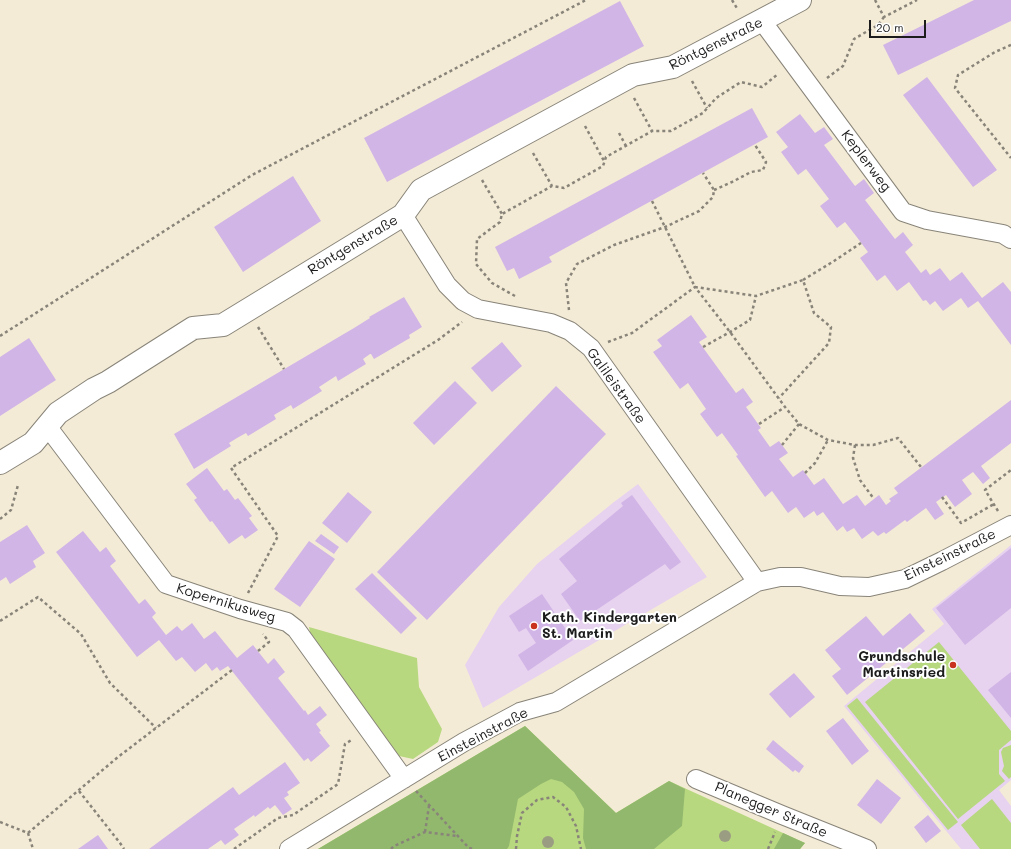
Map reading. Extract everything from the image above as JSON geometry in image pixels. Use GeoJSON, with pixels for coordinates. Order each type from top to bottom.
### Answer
{"type":"FeatureCollection","features":[{"type":"Feature","properties":{"kind":"street","name":"Röntgenstraße"},"geometry":{"type":"LineString","coordinates":[[0,463],[33,443],[58,413],[193,328],[223,325],[403,215],[421,190],[633,75],[673,68],[800,0]]}},
{"type":"Feature","properties":{"kind":"street","name":"Keplerweg"},"geometry":{"type":"LineString","coordinates":[[762,21],[903,212],[927,220],[1003,234],[1011,239]]}},
{"type":"Feature","properties":{"kind":"street","name":"Galileistraße"},"geometry":{"type":"LineString","coordinates":[[403,215],[447,285],[463,301],[478,309],[551,323],[570,331],[591,348],[757,582]]}},
{"type":"Feature","properties":{"kind":"street","name":"Kopernikusweg"},"geometry":{"type":"LineString","coordinates":[[47,426],[166,584],[240,609],[287,622],[296,629],[404,779]]}},
{"type":"Feature","properties":{"kind":"street","name":"Einsteinstraße"},"geometry":{"type":"LineString","coordinates":[[289,849],[464,742],[520,712],[556,702],[757,582],[780,577],[801,577],[840,586],[869,587],[898,581],[942,561],[1010,525]]}},
{"type":"Feature","properties":{"kind":"street","name":"Planegger Straße"},"geometry":{"type":"LineString","coordinates":[[696,779],[867,849]]}},
{"type":"Feature","properties":{"kind":"path"},"geometry":{"type":"LineString","coordinates":[[0,336],[252,175],[586,0]]}},
{"type":"Feature","properties":{"kind":"path"},"geometry":{"type":"LineString","coordinates":[[875,0],[884,16]]}},
{"type":"Feature","properties":{"kind":"path"},"geometry":{"type":"LineString","coordinates":[[812,89],[843,66],[854,39],[878,25],[884,16],[918,0]]}},
{"type":"Feature","properties":{"kind":"path"},"geometry":{"type":"LineString","coordinates":[[1011,45],[995,52],[958,75],[955,88],[1011,158]]}},
{"type":"Feature","properties":{"kind":"path"},"geometry":{"type":"LineString","coordinates":[[682,63],[707,108]]}},
{"type":"Feature","properties":{"kind":"path"},"geometry":{"type":"LineString","coordinates":[[502,214],[552,186],[564,188],[603,166],[606,157],[652,131],[672,131],[703,112],[716,98],[741,82],[762,87],[793,63]]}},
{"type":"Feature","properties":{"kind":"path"},"geometry":{"type":"LineString","coordinates":[[624,80],[652,131]]}},
{"type":"Feature","properties":{"kind":"path"},"geometry":{"type":"LineString","coordinates":[[585,126],[605,162]]}},
{"type":"Feature","properties":{"kind":"path"},"geometry":{"type":"LineString","coordinates":[[619,133],[626,146]]}},
{"type":"Feature","properties":{"kind":"path"},"geometry":{"type":"LineString","coordinates":[[714,190],[751,172],[763,170],[766,162],[755,145]]}},
{"type":"Feature","properties":{"kind":"path"},"geometry":{"type":"LineString","coordinates":[[533,153],[552,186]]}},
{"type":"Feature","properties":{"kind":"path"},"geometry":{"type":"LineString","coordinates":[[570,331],[566,283],[577,264],[614,246],[665,227],[699,211],[713,197],[714,190],[703,173]]}},
{"type":"Feature","properties":{"kind":"path"},"geometry":{"type":"LineString","coordinates":[[482,180],[502,214],[500,222],[477,239],[476,264],[492,283],[521,300],[522,318]]}},
{"type":"Feature","properties":{"kind":"path"},"geometry":{"type":"LineString","coordinates":[[652,201],[695,287],[799,424],[828,440],[855,446],[873,445],[898,438],[921,467]]}},
{"type":"Feature","properties":{"kind":"path"},"geometry":{"type":"LineString","coordinates":[[591,348],[632,333],[695,287],[756,296],[803,280],[861,243]]}},
{"type":"Feature","properties":{"kind":"path"},"geometry":{"type":"LineString","coordinates":[[779,398],[829,343],[831,327],[814,313],[803,280]]}},
{"type":"Feature","properties":{"kind":"path"},"geometry":{"type":"LineString","coordinates":[[703,347],[750,320],[756,296]]}},
{"type":"Feature","properties":{"kind":"path"},"geometry":{"type":"LineString","coordinates":[[258,651],[269,642],[240,609],[278,536],[231,468],[438,340],[478,309]]}},
{"type":"Feature","properties":{"kind":"path"},"geometry":{"type":"LineString","coordinates":[[248,310],[284,369]]}},
{"type":"Feature","properties":{"kind":"path"},"geometry":{"type":"LineString","coordinates":[[759,424],[785,407]]}},
{"type":"Feature","properties":{"kind":"path"},"geometry":{"type":"LineString","coordinates":[[782,445],[799,424]]}},
{"type":"Feature","properties":{"kind":"path"},"geometry":{"type":"LineString","coordinates":[[805,474],[815,463],[828,440]]}},
{"type":"Feature","properties":{"kind":"path"},"geometry":{"type":"LineString","coordinates":[[855,446],[853,458],[860,480],[874,499]]}},
{"type":"Feature","properties":{"kind":"path"},"geometry":{"type":"LineString","coordinates":[[1010,525],[985,490],[1011,470]]}},
{"type":"Feature","properties":{"kind":"path"},"geometry":{"type":"LineString","coordinates":[[0,519],[11,510],[18,485]]}},
{"type":"Feature","properties":{"kind":"path"},"geometry":{"type":"LineString","coordinates":[[942,497],[961,523],[994,504]]}},
{"type":"Feature","properties":{"kind":"path"},"geometry":{"type":"LineString","coordinates":[[0,621],[38,597],[81,634],[110,682],[156,728]]}},
{"type":"Feature","properties":{"kind":"path"},"geometry":{"type":"LineString","coordinates":[[28,834],[118,757],[232,670]]}},
{"type":"Feature","properties":{"kind":"path"},"geometry":{"type":"LineString","coordinates":[[234,849],[278,818],[293,815],[338,784],[345,744],[368,729]]}},
{"type":"Feature","properties":{"kind":"path"},"geometry":{"type":"LineString","coordinates":[[404,779],[469,848],[473,849]]}},
{"type":"Feature","properties":{"kind":"path"},"geometry":{"type":"LineString","coordinates":[[79,791],[124,849]]}},
{"type":"Feature","properties":{"kind":"path"},"geometry":{"type":"LineString","coordinates":[[516,849],[522,813],[537,800],[553,797],[566,807],[576,826],[581,849]]}},
{"type":"Feature","properties":{"kind":"path"},"geometry":{"type":"LineString","coordinates":[[425,832],[429,806]]}},
{"type":"Feature","properties":{"kind":"path"},"geometry":{"type":"LineString","coordinates":[[0,822],[28,834],[33,849]]}},
{"type":"Feature","properties":{"kind":"path"},"geometry":{"type":"LineString","coordinates":[[390,849],[425,832],[458,836]]}},
{"type":"Feature","properties":{"kind":"shaded area"},"geometry":{"type":"Polygon","coordinates":[[[638,484],[707,577],[483,708],[465,665],[499,607],[537,564],[638,484]]]}},
{"type":"Feature","properties":{"kind":"shaded area","name":"Grundschule Martinsried"},"geometry":{"type":"Polygon","coordinates":[[[1011,545],[1011,780],[999,790],[1011,806],[1011,849],[961,849],[844,706],[944,624],[932,609],[1011,545]]]}},
{"type":"Feature","properties":{"kind":"green space"},"geometry":{"type":"Polygon","coordinates":[[[309,627],[417,658],[419,687],[442,729],[438,742],[413,759],[399,756],[311,638],[309,627]]]}},
{"type":"Feature","properties":{"kind":"green space"},"geometry":{"type":"Polygon","coordinates":[[[939,642],[1011,731],[1011,740],[999,750],[999,774],[1005,781],[958,819],[865,702],[939,642]]]}},
{"type":"Feature","properties":{"kind":"green space"},"geometry":{"type":"Polygon","coordinates":[[[857,698],[958,822],[948,830],[847,706],[857,698]]]}},
{"type":"Feature","properties":{"kind":"green space"},"geometry":{"type":"Polygon","coordinates":[[[525,726],[616,813],[669,781],[805,843],[800,849],[318,849],[525,726]]]}},
{"type":"Feature","properties":{"kind":"green space"},"geometry":{"type":"Polygon","coordinates":[[[525,726],[616,813],[669,781],[685,789],[682,826],[654,849],[586,849],[583,838],[584,809],[574,792],[562,782],[551,779],[518,799],[509,846],[507,849],[318,849],[525,726]]]}},
{"type":"Feature","properties":{"kind":"green space"},"geometry":{"type":"Polygon","coordinates":[[[1011,745],[1011,777],[1009,779],[1002,771],[1004,766],[1001,752],[1003,748],[1011,745]]]}},
{"type":"Feature","properties":{"kind":"green space"},"geometry":{"type":"Polygon","coordinates":[[[992,799],[1011,823],[1011,849],[980,849],[961,825],[992,799]]]}},
{"type":"Feature","properties":{"kind":"green space"},"geometry":{"type":"Polygon","coordinates":[[[783,833],[805,843],[800,849],[774,849],[783,833]]]}},
{"type":"Feature","properties":{"kind":"building"},"geometry":{"type":"Polygon","coordinates":[[[974,0],[1011,0],[1011,21],[898,75],[883,45],[974,0]]]}},
{"type":"Feature","properties":{"kind":"building"},"geometry":{"type":"Polygon","coordinates":[[[620,1],[644,46],[387,182],[364,138],[620,1]]]}},
{"type":"Feature","properties":{"kind":"building"},"geometry":{"type":"Polygon","coordinates":[[[927,77],[997,170],[973,187],[903,95],[927,77]]]}},
{"type":"Feature","properties":{"kind":"building"},"geometry":{"type":"Polygon","coordinates":[[[752,108],[768,137],[549,257],[552,262],[519,279],[514,268],[507,271],[495,247],[752,108]]]}},
{"type":"Feature","properties":{"kind":"building"},"geometry":{"type":"Polygon","coordinates":[[[800,114],[815,133],[824,127],[833,139],[824,145],[855,186],[864,179],[874,193],[865,200],[895,239],[903,232],[913,245],[905,252],[921,273],[926,269],[930,275],[940,268],[950,281],[962,272],[982,298],[1003,282],[1011,292],[1011,345],[978,301],[968,308],[961,298],[943,311],[935,301],[930,305],[926,300],[923,301],[909,282],[897,291],[885,275],[877,281],[860,258],[868,252],[856,236],[845,222],[837,228],[820,206],[829,199],[806,169],[798,175],[781,152],[788,147],[776,132],[800,114]]]}},
{"type":"Feature","properties":{"kind":"building"},"geometry":{"type":"Polygon","coordinates":[[[293,176],[321,221],[243,272],[214,227],[293,176]]]}},
{"type":"Feature","properties":{"kind":"building"},"geometry":{"type":"Polygon","coordinates":[[[404,297],[422,327],[409,335],[410,338],[374,359],[370,354],[363,359],[366,364],[338,381],[336,376],[319,387],[322,391],[293,409],[291,405],[274,415],[276,419],[248,436],[246,433],[237,438],[229,443],[231,446],[194,469],[174,434],[404,297]]]}},
{"type":"Feature","properties":{"kind":"building"},"geometry":{"type":"Polygon","coordinates":[[[691,315],[707,337],[699,342],[736,393],[743,388],[753,402],[746,407],[761,428],[758,430],[770,447],[779,441],[788,453],[779,459],[793,477],[803,470],[814,485],[824,478],[843,504],[857,495],[865,506],[879,495],[886,505],[891,501],[889,499],[898,493],[894,488],[1011,400],[1011,443],[981,466],[990,478],[983,484],[973,472],[962,480],[972,494],[955,507],[946,495],[936,502],[944,514],[935,520],[926,508],[907,522],[905,520],[886,534],[884,532],[878,536],[873,531],[862,539],[854,528],[847,532],[843,526],[837,531],[823,512],[817,516],[814,511],[804,518],[796,507],[788,513],[772,491],[765,497],[736,456],[738,455],[722,433],[717,437],[700,414],[706,409],[688,383],[680,389],[653,352],[662,346],[657,340],[691,315]]]}},
{"type":"Feature","properties":{"kind":"building"},"geometry":{"type":"Polygon","coordinates":[[[29,338],[56,380],[0,416],[0,357],[29,338]]]}},
{"type":"Feature","properties":{"kind":"building"},"geometry":{"type":"Polygon","coordinates":[[[502,342],[522,366],[492,392],[471,368],[502,342]]]}},
{"type":"Feature","properties":{"kind":"building"},"geometry":{"type":"Polygon","coordinates":[[[455,381],[477,403],[434,445],[413,423],[455,381]]]}},
{"type":"Feature","properties":{"kind":"building"},"geometry":{"type":"Polygon","coordinates":[[[556,386],[606,434],[427,620],[377,572],[556,386]]]}},
{"type":"Feature","properties":{"kind":"building"},"geometry":{"type":"Polygon","coordinates":[[[207,468],[224,491],[227,489],[235,500],[238,498],[252,516],[249,518],[258,530],[245,539],[242,535],[229,544],[194,500],[197,498],[186,484],[207,468]]]}},
{"type":"Feature","properties":{"kind":"building"},"geometry":{"type":"Polygon","coordinates":[[[348,492],[372,512],[347,543],[322,523],[348,492]]]}},
{"type":"Feature","properties":{"kind":"building"},"geometry":{"type":"Polygon","coordinates":[[[632,495],[681,562],[670,570],[665,564],[580,621],[561,594],[577,581],[559,559],[623,506],[621,503],[632,495]]]}},
{"type":"Feature","properties":{"kind":"building"},"geometry":{"type":"Polygon","coordinates":[[[27,525],[45,553],[33,561],[36,567],[10,584],[6,577],[0,581],[0,542],[27,525]]]}},
{"type":"Feature","properties":{"kind":"building"},"geometry":{"type":"Polygon","coordinates":[[[83,531],[100,552],[106,547],[116,561],[110,566],[139,604],[145,599],[156,613],[152,617],[166,635],[177,626],[182,631],[192,623],[204,639],[215,631],[237,658],[253,645],[268,664],[274,658],[285,672],[278,678],[304,711],[305,710],[308,715],[320,706],[327,715],[316,724],[321,731],[319,732],[330,746],[311,762],[308,758],[304,761],[228,666],[220,671],[217,667],[212,671],[206,663],[195,672],[182,657],[176,661],[159,640],[137,657],[56,552],[83,531]]]}},
{"type":"Feature","properties":{"kind":"building"},"geometry":{"type":"Polygon","coordinates":[[[321,534],[339,547],[334,554],[315,541],[321,534]]]}},
{"type":"Feature","properties":{"kind":"building"},"geometry":{"type":"Polygon","coordinates":[[[309,541],[335,559],[300,607],[274,589],[309,541]]]}},
{"type":"Feature","properties":{"kind":"building","name":"Grundschule Martinsried"},"geometry":{"type":"Polygon","coordinates":[[[1011,548],[1011,608],[965,645],[936,608],[1011,548]]]}},
{"type":"Feature","properties":{"kind":"building"},"geometry":{"type":"Polygon","coordinates":[[[372,573],[417,618],[401,634],[355,589],[372,573]]]}},
{"type":"Feature","properties":{"kind":"building"},"geometry":{"type":"Polygon","coordinates":[[[542,594],[573,640],[528,671],[518,655],[536,643],[526,628],[519,632],[509,616],[542,594]]]}},
{"type":"Feature","properties":{"kind":"building"},"geometry":{"type":"Polygon","coordinates":[[[910,613],[925,631],[847,695],[832,676],[841,669],[825,650],[866,616],[883,636],[910,613]]]}},
{"type":"Feature","properties":{"kind":"building"},"geometry":{"type":"Polygon","coordinates":[[[1011,672],[1011,718],[988,690],[1011,672]]]}},
{"type":"Feature","properties":{"kind":"building"},"geometry":{"type":"Polygon","coordinates":[[[794,673],[815,697],[790,718],[769,694],[794,673]]]}},
{"type":"Feature","properties":{"kind":"building"},"geometry":{"type":"Polygon","coordinates":[[[843,718],[869,751],[852,765],[826,731],[843,718]]]}},
{"type":"Feature","properties":{"kind":"building"},"geometry":{"type":"Polygon","coordinates":[[[773,740],[804,766],[799,773],[795,770],[793,772],[766,749],[773,740]]]}},
{"type":"Feature","properties":{"kind":"building"},"geometry":{"type":"Polygon","coordinates":[[[285,762],[300,783],[287,792],[289,795],[284,798],[292,809],[283,815],[275,805],[270,809],[268,807],[255,817],[254,815],[234,829],[239,835],[225,845],[221,840],[208,849],[149,849],[233,787],[239,795],[285,762]]]}},
{"type":"Feature","properties":{"kind":"building"},"geometry":{"type":"Polygon","coordinates":[[[877,779],[901,798],[881,824],[857,805],[877,779]]]}},
{"type":"Feature","properties":{"kind":"building"},"geometry":{"type":"Polygon","coordinates":[[[928,815],[941,831],[926,843],[914,827],[928,815]]]}},
{"type":"Feature","properties":{"kind":"building"},"geometry":{"type":"Polygon","coordinates":[[[98,835],[108,849],[78,849],[98,835]]]}},
{"type":"Feature","properties":{"kind":"place","name":"Kath. Kindergarten St. Martin"},"geometry":{"type":"Point","coordinates":[534,626]}},
{"type":"Feature","properties":{"kind":"place","name":"Grundschule Martinsried"},"geometry":{"type":"Point","coordinates":[953,665]}}]}
